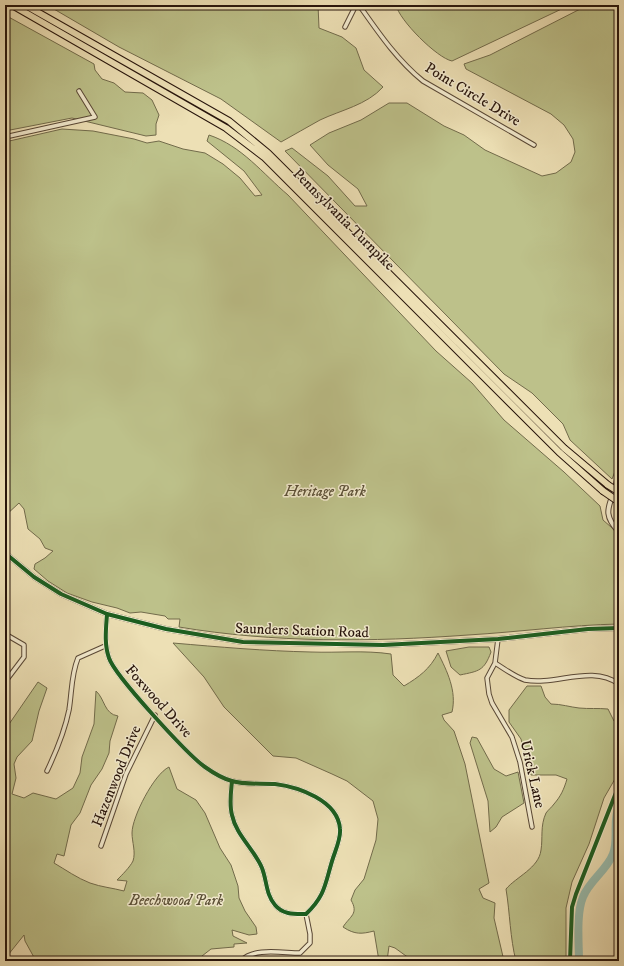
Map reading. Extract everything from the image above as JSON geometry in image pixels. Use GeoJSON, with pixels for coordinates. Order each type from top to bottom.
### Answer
{"type":"FeatureCollection","features":[{"type":"Feature","properties":{"kind":"highway","name":"Pennsylvania Turnpike"},"geometry":{"type":"LineString","coordinates":[[12,5],[226,128],[264,157],[559,452],[619,502]]}},
{"type":"Feature","properties":{"kind":"highway","name":"Pennsylvania Turnpike"},"geometry":{"type":"LineString","coordinates":[[25,5],[229,121],[263,148],[406,288],[564,448],[608,485],[619,492]]}},
{"type":"Feature","properties":{"kind":"street"},"geometry":{"type":"LineString","coordinates":[[346,27],[356,5]]}},
{"type":"Feature","properties":{"kind":"street","name":"Point Circle Drive"},"geometry":{"type":"LineString","coordinates":[[359,5],[390,47],[419,77],[534,145]]}},
{"type":"Feature","properties":{"kind":"street"},"geometry":{"type":"LineString","coordinates":[[5,137],[94,117],[79,91]]}},
{"type":"Feature","properties":{"kind":"street"},"geometry":{"type":"LineString","coordinates":[[619,462],[616,484],[608,509],[608,518],[619,532]]}},
{"type":"Feature","properties":{"kind":"street","name":"Saunders Station Road"},"geometry":{"type":"LineString","coordinates":[[5,553],[34,577],[61,594],[107,614],[166,629],[243,642],[383,644],[498,639],[588,629],[619,628]]}},
{"type":"Feature","properties":{"kind":"street","name":"Foxwood Drive"},"geometry":{"type":"LineString","coordinates":[[107,614],[105,646],[113,668],[184,747],[205,767],[232,781],[276,784],[295,788],[320,800],[337,816],[340,829],[328,878],[318,903],[306,914]]}},
{"type":"Feature","properties":{"kind":"street"},"geometry":{"type":"LineString","coordinates":[[5,634],[24,645],[24,657],[5,682]]}},
{"type":"Feature","properties":{"kind":"street","name":"Urick Lane"},"geometry":{"type":"LineString","coordinates":[[498,639],[495,663],[487,678],[489,694],[492,703],[512,737],[520,762],[532,827]]}},
{"type":"Feature","properties":{"kind":"street"},"geometry":{"type":"LineString","coordinates":[[47,771],[55,753],[69,712],[74,669],[78,658],[105,646]]}},
{"type":"Feature","properties":{"kind":"street"},"geometry":{"type":"LineString","coordinates":[[495,663],[525,680],[594,676],[607,678],[619,684]]}},
{"type":"Feature","properties":{"kind":"street","name":"Hazenwood Drive"},"geometry":{"type":"LineString","coordinates":[[101,846],[126,774],[155,715]]}},
{"type":"Feature","properties":{"kind":"street"},"geometry":{"type":"LineString","coordinates":[[232,781],[230,799],[232,815],[237,829],[259,862],[264,873],[269,897],[276,907],[289,914],[306,914],[310,934],[310,943],[300,953],[259,953],[247,955],[241,961]]}},
{"type":"Feature","properties":{"kind":"green space"},"geometry":{"type":"Polygon","coordinates":[[[47,5],[318,5],[319,28],[342,37],[356,48],[364,70],[383,87],[362,103],[320,120],[281,142],[221,99],[119,47],[47,5]]]}},
{"type":"Feature","properties":{"kind":"green space"},"geometry":{"type":"Polygon","coordinates":[[[396,5],[570,5],[452,61],[428,46],[411,29],[396,5]]]}},
{"type":"Feature","properties":{"kind":"green space"},"geometry":{"type":"Polygon","coordinates":[[[588,5],[619,5],[619,440],[616,469],[612,479],[570,440],[563,424],[532,393],[504,374],[285,151],[292,148],[328,176],[355,206],[367,206],[358,189],[328,165],[310,145],[329,133],[361,120],[389,103],[407,103],[444,126],[464,135],[485,150],[542,176],[556,173],[571,162],[575,152],[573,139],[564,125],[551,114],[466,69],[464,64],[490,55],[588,5]]]}},
{"type":"Feature","properties":{"kind":"green space"},"geometry":{"type":"Polygon","coordinates":[[[5,15],[94,64],[95,70],[102,79],[114,83],[125,92],[143,93],[152,100],[159,115],[156,124],[156,135],[146,136],[72,118],[5,131],[5,15]]]}},
{"type":"Feature","properties":{"kind":"green space","name":"Heritage Park"},"geometry":{"type":"Polygon","coordinates":[[[62,129],[93,131],[147,143],[159,141],[183,149],[205,153],[223,164],[240,178],[255,196],[262,195],[244,171],[207,141],[209,135],[232,146],[252,161],[288,195],[436,351],[472,383],[504,420],[564,472],[600,506],[603,520],[619,534],[619,624],[396,639],[323,640],[251,636],[179,627],[180,619],[168,619],[165,616],[141,612],[130,613],[92,602],[67,593],[48,581],[34,569],[35,564],[53,551],[45,548],[40,539],[28,529],[24,509],[19,503],[5,516],[5,142],[62,129]]]}},
{"type":"Feature","properties":{"kind":"green space"},"geometry":{"type":"Polygon","coordinates":[[[173,643],[276,651],[371,652],[391,654],[393,675],[404,686],[424,672],[438,653],[448,674],[453,696],[452,712],[442,715],[444,720],[454,731],[465,764],[489,883],[479,889],[483,898],[495,903],[494,918],[504,961],[413,961],[395,948],[389,946],[387,961],[379,961],[374,931],[358,933],[343,927],[353,915],[354,909],[351,900],[355,890],[364,879],[376,840],[378,819],[373,801],[347,781],[332,774],[296,758],[273,756],[224,707],[204,677],[173,643]]]}},
{"type":"Feature","properties":{"kind":"green space"},"geometry":{"type":"Polygon","coordinates":[[[469,647],[489,647],[491,652],[483,667],[476,671],[460,675],[451,667],[446,651],[469,647]]]}},
{"type":"Feature","properties":{"kind":"green space","name":"Beechwood Park"},"geometry":{"type":"Polygon","coordinates":[[[38,682],[47,688],[39,711],[32,741],[17,757],[14,764],[16,778],[12,794],[24,798],[33,793],[56,799],[73,788],[80,773],[82,757],[94,724],[96,691],[107,709],[113,715],[118,716],[110,741],[109,753],[102,769],[91,785],[80,813],[71,825],[64,856],[57,854],[54,863],[90,883],[124,891],[127,881],[117,880],[128,868],[134,858],[132,833],[136,817],[151,787],[163,771],[169,767],[177,789],[196,800],[205,813],[220,848],[231,865],[238,886],[239,898],[245,911],[256,927],[257,934],[249,935],[232,930],[233,936],[247,943],[234,944],[234,947],[211,949],[202,956],[202,961],[36,961],[25,941],[24,935],[8,955],[16,961],[5,961],[5,730],[38,682]]]}},
{"type":"Feature","properties":{"kind":"green space"},"geometry":{"type":"Polygon","coordinates":[[[527,686],[541,686],[545,697],[551,704],[579,708],[608,709],[614,721],[619,722],[619,772],[604,798],[589,844],[572,882],[566,908],[566,961],[516,961],[512,943],[506,889],[536,862],[541,850],[544,818],[546,813],[560,795],[567,779],[556,775],[531,775],[528,769],[521,739],[509,722],[509,710],[527,686]]]}},
{"type":"Feature","properties":{"kind":"green space"},"geometry":{"type":"Polygon","coordinates":[[[472,737],[477,738],[494,769],[506,776],[518,772],[524,803],[502,817],[496,827],[490,832],[488,801],[470,743],[472,737]]]}},
{"type":"Feature","properties":{"kind":"waterway"},"geometry":{"type":"LineString","coordinates":[[579,961],[578,929],[581,904],[589,886],[607,865],[613,854],[615,848],[616,818],[619,806]]}},
{"type":"Feature","properties":{"kind":"waterway"},"geometry":{"type":"LineString","coordinates":[[5,957],[10,961]]}},
{"type":"Feature","properties":{"kind":"cycle path"},"geometry":{"type":"LineString","coordinates":[[5,553],[34,577],[61,594],[107,614],[166,629],[243,642],[383,645],[498,639],[588,629],[619,628]]}},
{"type":"Feature","properties":{"kind":"cycle path"},"geometry":{"type":"LineString","coordinates":[[107,614],[106,647],[109,658],[114,667],[153,715],[196,760],[211,771],[229,780],[242,783],[275,784],[295,788],[305,792],[325,803],[338,819],[340,829],[339,840],[324,888],[318,901],[306,914],[293,914],[282,911],[272,901],[259,861],[241,836],[234,822],[230,798],[232,781]]}},
{"type":"Feature","properties":{"kind":"cycle path"},"geometry":{"type":"LineString","coordinates":[[570,961],[572,907],[619,785]]}}]}
